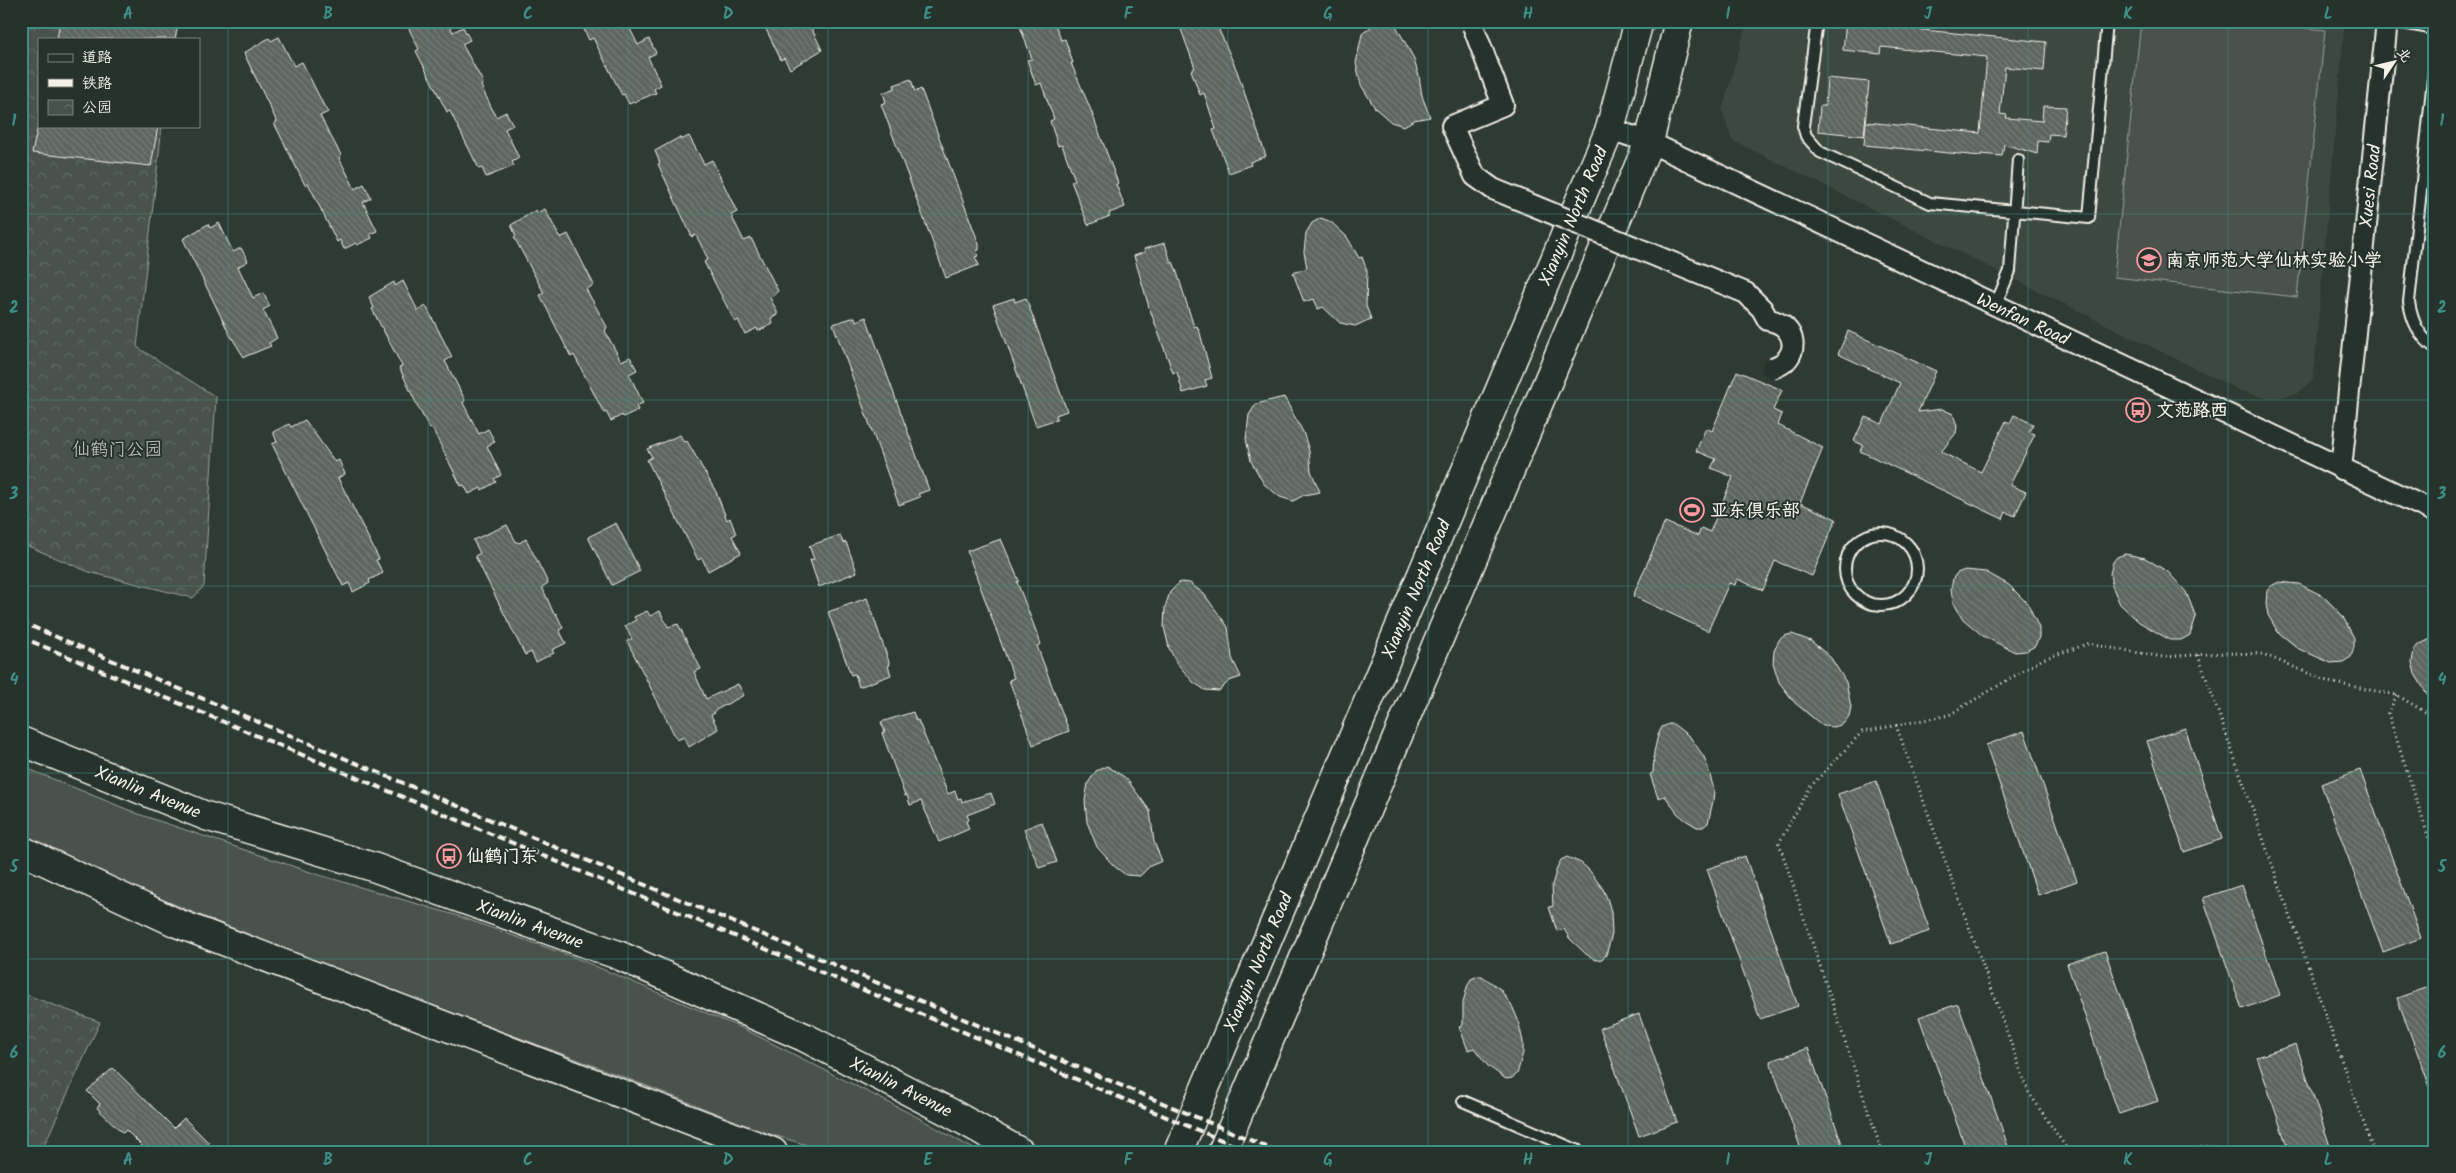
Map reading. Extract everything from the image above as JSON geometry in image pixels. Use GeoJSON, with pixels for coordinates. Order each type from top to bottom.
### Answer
{"type":"FeatureCollection","features":[{"type":"Feature","properties":{"kind":"main road","name":"Xianyin North Road"},"geometry":{"type":"LineString","coordinates":[[1178,1152],[1610,129],[1639,21]]}},
{"type":"Feature","properties":{"kind":"main road"},"geometry":{"type":"LineString","coordinates":[[1222,1152],[1649,142],[1679,21]]}},
{"type":"Feature","properties":{"kind":"main road","name":"Xianlin Avenue"},"geometry":{"type":"LineString","coordinates":[[21,741],[206,816],[372,867],[618,955],[804,1037],[949,1112],[1020,1152]]}},
{"type":"Feature","properties":{"kind":"main road"},"geometry":{"type":"LineString","coordinates":[[21,850],[178,923],[773,1152]]}},
{"type":"Feature","properties":{"kind":"street","name":"Xuesi Road"},"geometry":{"type":"LineString","coordinates":[[2341,469],[2386,21]]}},
{"type":"Feature","properties":{"kind":"street"},"geometry":{"type":"LineString","coordinates":[[1473,26],[1503,105],[1452,126],[1475,176],[1493,189],[1746,293],[1759,305],[1768,320],[1782,324],[1791,336],[1792,350],[1789,357],[1784,363],[1772,368]]}},
{"type":"Feature","properties":{"kind":"street","name":"Wenfan Road"},"geometry":{"type":"LineString","coordinates":[[1610,129],[1649,142],[2435,512]]}},
{"type":"Feature","properties":{"kind":"lane"},"geometry":{"type":"LineString","coordinates":[[1817,21],[1803,126],[1806,136],[1820,152],[1930,203],[2089,218],[2107,21]]}},
{"type":"Feature","properties":{"kind":"lane"},"geometry":{"type":"LineString","coordinates":[[2392,21],[2435,29]]}},
{"type":"Feature","properties":{"kind":"lane"},"geometry":{"type":"LineString","coordinates":[[2435,60],[2409,302],[2410,313],[2420,333],[2435,348]]}},
{"type":"Feature","properties":{"kind":"lane"},"geometry":{"type":"LineString","coordinates":[[1995,306],[2010,271],[2018,160]]}},
{"type":"Feature","properties":{"kind":"lane"},"geometry":{"type":"LineString","coordinates":[[1887,533],[1901,540],[1912,551],[1916,560],[1915,581],[1911,590],[1895,603],[1874,605],[1860,599],[1849,588],[1845,579],[1846,558],[1857,541],[1866,536],[1887,533]]}},
{"type":"Feature","properties":{"kind":"lane"},"geometry":{"type":"LineString","coordinates":[[1463,1101],[1581,1152]]}},
{"type":"Feature","properties":{"kind":"path"},"geometry":{"type":"LineString","coordinates":[[1882,1152],[1779,843],[1810,787],[1862,732],[1950,715],[2043,660],[2088,644],[2164,657],[2263,654],[2329,682],[2396,695],[2435,718]]}},
{"type":"Feature","properties":{"kind":"path"},"geometry":{"type":"LineString","coordinates":[[2198,655],[2374,1152]]}},
{"type":"Feature","properties":{"kind":"path"},"geometry":{"type":"LineString","coordinates":[[2396,695],[2388,713],[2435,857]]}},
{"type":"Feature","properties":{"kind":"path"},"geometry":{"type":"LineString","coordinates":[[1896,725],[2029,1094],[2069,1152]]}},
{"type":"Feature","properties":{"kind":"path"},"geometry":{"type":"LineString","coordinates":[[2182,1152],[2206,1146],[2235,1152]]}},
{"type":"Feature","properties":{"kind":"shaded area","name":"南京师范大学仙林实验小学"},"geometry":{"type":"Polygon","coordinates":[[[1747,21],[2345,21],[2313,379],[2297,394],[2269,399],[2239,390],[1732,140],[1722,111],[1747,21]]]}},
{"type":"Feature","properties":{"kind":"green space","name":"仙鹤门公园"},"geometry":{"type":"Polygon","coordinates":[[[21,21],[156,21],[151,38],[38,38],[38,128],[162,128],[137,347],[216,397],[204,586],[193,598],[89,572],[21,543],[21,21]]]}},
{"type":"Feature","properties":{"kind":"green space"},"geometry":{"type":"Polygon","coordinates":[[[2141,21],[2247,21],[2325,30],[2297,297],[2114,277],[2141,21]]]}},
{"type":"Feature","properties":{"kind":"green space"},"geometry":{"type":"Polygon","coordinates":[[[21,766],[141,815],[316,874],[455,915],[576,958],[744,1029],[917,1117],[979,1152],[830,1152],[760,1131],[203,916],[111,877],[21,835],[21,766]]]}},
{"type":"Feature","properties":{"kind":"green space"},"geometry":{"type":"Polygon","coordinates":[[[21,993],[100,1022],[41,1152],[21,1152],[21,993]]]}},
{"type":"Feature","properties":{"kind":"building"},"geometry":{"type":"Polygon","coordinates":[[[60,21],[179,21],[175,38],[57,38],[60,21]]]}},
{"type":"Feature","properties":{"kind":"building"},"geometry":{"type":"Polygon","coordinates":[[[405,21],[447,21],[453,32],[463,27],[470,40],[462,44],[483,82],[481,86],[496,117],[506,112],[513,125],[505,129],[519,158],[512,162],[514,166],[486,177],[482,168],[479,169],[450,111],[447,112],[416,51],[419,49],[405,21]]]}},
{"type":"Feature","properties":{"kind":"building"},"geometry":{"type":"Polygon","coordinates":[[[580,21],[626,21],[638,45],[649,39],[656,53],[648,57],[661,85],[654,89],[656,93],[629,104],[624,94],[622,95],[593,38],[589,40],[580,21]]]}},
{"type":"Feature","properties":{"kind":"building"},"geometry":{"type":"Polygon","coordinates":[[[762,21],[808,21],[822,50],[790,69],[784,58],[781,60],[762,21]]]}},
{"type":"Feature","properties":{"kind":"building"},"geometry":{"type":"Polygon","coordinates":[[[1018,21],[1054,21],[1061,40],[1065,39],[1073,63],[1071,63],[1118,183],[1116,184],[1125,207],[1109,213],[1110,216],[1088,225],[1071,181],[1075,180],[1062,145],[1058,146],[1050,121],[1054,119],[1041,83],[1036,85],[1027,60],[1032,59],[1018,21]]]}},
{"type":"Feature","properties":{"kind":"building"},"geometry":{"type":"Polygon","coordinates":[[[1178,21],[1215,21],[1237,71],[1266,156],[1250,162],[1251,165],[1229,173],[1213,130],[1216,129],[1204,93],[1200,95],[1191,70],[1195,68],[1178,21]]]}},
{"type":"Feature","properties":{"kind":"building"},"geometry":{"type":"Polygon","coordinates":[[[1846,21],[1873,21],[1872,25],[2046,42],[2044,71],[2005,67],[2000,114],[2007,115],[2006,118],[2042,121],[2043,106],[2066,107],[2063,135],[2049,134],[2048,142],[2038,141],[2037,154],[2004,144],[2002,156],[1981,154],[1981,156],[1864,145],[1866,122],[1980,133],[1987,57],[1881,47],[1880,54],[1843,50],[1846,21]]]}},
{"type":"Feature","properties":{"kind":"building"},"geometry":{"type":"Polygon","coordinates":[[[1394,22],[1413,57],[1419,76],[1422,96],[1430,117],[1414,120],[1404,126],[1391,122],[1375,108],[1361,85],[1356,63],[1362,34],[1372,26],[1394,22]]]}},
{"type":"Feature","properties":{"kind":"building"},"geometry":{"type":"Polygon","coordinates":[[[279,37],[294,66],[302,62],[328,112],[320,116],[341,155],[339,158],[355,189],[364,184],[371,198],[363,202],[377,231],[370,234],[372,238],[357,245],[356,243],[344,249],[340,240],[337,242],[308,183],[305,185],[274,123],[277,122],[244,53],[269,38],[271,41],[279,37]]]}},
{"type":"Feature","properties":{"kind":"building"},"geometry":{"type":"Polygon","coordinates":[[[1827,78],[1869,82],[1864,136],[1818,131],[1820,106],[1825,106],[1827,78]]]}},
{"type":"Feature","properties":{"kind":"building"},"geometry":{"type":"Polygon","coordinates":[[[911,79],[915,92],[921,89],[979,244],[979,250],[976,251],[978,256],[975,257],[979,265],[946,278],[881,104],[886,102],[883,93],[895,88],[894,85],[911,79]]]}},
{"type":"Feature","properties":{"kind":"building"},"geometry":{"type":"Polygon","coordinates":[[[38,126],[38,128],[158,128],[151,166],[32,153],[38,126]]]}},
{"type":"Feature","properties":{"kind":"building"},"geometry":{"type":"Polygon","coordinates":[[[689,136],[704,164],[712,160],[737,212],[731,215],[744,241],[751,238],[778,291],[770,298],[777,311],[777,315],[771,318],[773,324],[758,331],[757,328],[745,334],[738,320],[735,322],[704,262],[708,259],[696,235],[692,237],[658,164],[660,163],[655,151],[680,137],[681,140],[689,136]]]}},
{"type":"Feature","properties":{"kind":"building"},"geometry":{"type":"Polygon","coordinates":[[[545,209],[560,238],[568,234],[594,285],[586,289],[607,327],[605,331],[621,361],[630,357],[637,370],[629,374],[643,403],[636,406],[638,410],[623,417],[622,415],[611,421],[606,412],[604,413],[574,355],[571,357],[540,295],[544,293],[514,237],[516,236],[511,225],[536,210],[537,213],[545,209]]]}},
{"type":"Feature","properties":{"kind":"building"},"geometry":{"type":"Polygon","coordinates":[[[1321,218],[1331,222],[1347,237],[1359,258],[1362,257],[1367,271],[1366,306],[1371,319],[1355,326],[1340,323],[1323,307],[1318,309],[1314,299],[1304,302],[1293,273],[1307,268],[1304,252],[1306,233],[1312,223],[1321,218]]]}},
{"type":"Feature","properties":{"kind":"building"},"geometry":{"type":"Polygon","coordinates":[[[219,223],[233,252],[241,248],[248,261],[238,267],[253,298],[263,293],[270,306],[263,310],[277,338],[269,343],[271,346],[244,357],[230,335],[183,239],[208,224],[210,228],[219,223]]]}},
{"type":"Feature","properties":{"kind":"building"},"geometry":{"type":"Polygon","coordinates":[[[1165,243],[1171,263],[1173,262],[1176,269],[1194,327],[1197,326],[1200,333],[1212,378],[1205,380],[1207,386],[1183,393],[1177,372],[1173,373],[1149,307],[1134,256],[1145,252],[1144,249],[1165,243]]]}},
{"type":"Feature","properties":{"kind":"building"},"geometry":{"type":"Polygon","coordinates":[[[403,281],[418,311],[426,306],[452,357],[445,361],[465,400],[463,403],[479,434],[488,429],[495,442],[487,446],[501,475],[494,479],[496,482],[482,490],[481,488],[469,494],[464,485],[461,486],[432,428],[430,429],[418,407],[399,367],[402,366],[372,309],[374,308],[369,297],[394,282],[395,286],[403,281]]]}},
{"type":"Feature","properties":{"kind":"building"},"geometry":{"type":"Polygon","coordinates":[[[1014,298],[1015,302],[1026,298],[1067,411],[1056,415],[1057,419],[1036,426],[993,305],[1014,298]]]}},
{"type":"Feature","properties":{"kind":"building"},"geometry":{"type":"Polygon","coordinates":[[[855,317],[856,321],[866,317],[929,490],[918,494],[920,497],[899,505],[833,324],[855,317]]]}},
{"type":"Feature","properties":{"kind":"building"},"geometry":{"type":"Polygon","coordinates":[[[1848,331],[1936,371],[1918,412],[1942,409],[1953,414],[1957,426],[1956,433],[1941,452],[1981,472],[2006,421],[2010,423],[2014,415],[2033,424],[2029,432],[2035,434],[2010,485],[2026,492],[2015,516],[2006,512],[2003,519],[1860,451],[1863,445],[1854,441],[1865,417],[1882,424],[1900,383],[1838,354],[1848,331]]]}},
{"type":"Feature","properties":{"kind":"building"},"geometry":{"type":"Polygon","coordinates":[[[1737,371],[1782,390],[1773,410],[1782,414],[1778,425],[1823,448],[1800,503],[1836,519],[1812,576],[1775,561],[1763,590],[1737,579],[1735,585],[1729,583],[1708,631],[1633,596],[1665,522],[1698,536],[1701,528],[1710,532],[1733,477],[1711,468],[1716,459],[1696,451],[1706,428],[1712,431],[1737,371]]]}},
{"type":"Feature","properties":{"kind":"building"},"geometry":{"type":"Polygon","coordinates":[[[1284,397],[1303,432],[1309,451],[1311,471],[1320,492],[1304,495],[1293,501],[1280,497],[1264,484],[1251,461],[1246,439],[1249,415],[1256,404],[1284,397]]]}},
{"type":"Feature","properties":{"kind":"building"},"geometry":{"type":"Polygon","coordinates":[[[305,420],[335,462],[339,460],[345,474],[338,478],[379,559],[376,560],[383,573],[369,580],[370,583],[353,592],[349,583],[343,586],[272,444],[277,442],[273,432],[289,424],[291,427],[305,420]]]}},
{"type":"Feature","properties":{"kind":"building"},"geometry":{"type":"Polygon","coordinates":[[[680,435],[684,442],[687,441],[716,492],[727,520],[730,518],[736,534],[732,536],[741,553],[708,571],[702,558],[698,560],[647,460],[652,457],[647,449],[680,435]]]}},
{"type":"Feature","properties":{"kind":"building"},"geometry":{"type":"Polygon","coordinates":[[[616,523],[640,571],[612,585],[588,537],[616,523]]]}},
{"type":"Feature","properties":{"kind":"building"},"geometry":{"type":"Polygon","coordinates":[[[507,525],[516,542],[519,543],[526,539],[548,583],[542,587],[554,614],[556,613],[563,628],[559,630],[566,643],[552,650],[554,653],[536,662],[531,652],[525,655],[475,556],[480,553],[473,540],[507,525]]]}},
{"type":"Feature","properties":{"kind":"building"},"geometry":{"type":"Polygon","coordinates":[[[840,535],[843,543],[846,542],[857,572],[819,587],[810,560],[814,559],[809,546],[840,535]]]}},
{"type":"Feature","properties":{"kind":"building"},"geometry":{"type":"Polygon","coordinates":[[[1001,539],[1019,581],[1017,582],[1041,644],[1037,646],[1069,731],[1033,745],[1009,680],[1014,678],[967,551],[1001,539]]]}},
{"type":"Feature","properties":{"kind":"building"},"geometry":{"type":"Polygon","coordinates":[[[2125,554],[2145,558],[2168,572],[2186,592],[2196,617],[2190,635],[2181,640],[2170,640],[2139,622],[2120,604],[2112,586],[2110,574],[2113,562],[2117,557],[2125,554]]]}},
{"type":"Feature","properties":{"kind":"building"},"geometry":{"type":"Polygon","coordinates":[[[1965,570],[1986,572],[2009,585],[2028,604],[2039,628],[2039,637],[2035,646],[2026,651],[2015,652],[1983,636],[1963,619],[1953,602],[1951,590],[1953,578],[1957,573],[1965,570]]]}},
{"type":"Feature","properties":{"kind":"building"},"geometry":{"type":"Polygon","coordinates":[[[1180,582],[1190,583],[1204,594],[1228,627],[1232,658],[1241,677],[1229,681],[1219,691],[1205,690],[1193,682],[1176,662],[1169,648],[1164,627],[1165,607],[1170,592],[1180,582]]]}},
{"type":"Feature","properties":{"kind":"building"},"geometry":{"type":"Polygon","coordinates":[[[2279,582],[2299,584],[2323,596],[2342,615],[2354,638],[2351,657],[2343,662],[2331,663],[2299,649],[2278,632],[2268,615],[2266,604],[2267,591],[2271,586],[2279,582]]]}},
{"type":"Feature","properties":{"kind":"building"},"geometry":{"type":"Polygon","coordinates":[[[867,598],[890,665],[888,666],[891,675],[859,687],[855,674],[851,675],[828,612],[867,598]]]}},
{"type":"Feature","properties":{"kind":"building"},"geometry":{"type":"Polygon","coordinates":[[[647,611],[650,616],[660,611],[668,627],[678,624],[701,669],[694,672],[706,699],[738,684],[744,695],[714,711],[715,713],[711,715],[718,729],[689,747],[684,737],[677,740],[627,641],[632,639],[625,626],[636,620],[634,617],[647,611]]]}},
{"type":"Feature","properties":{"kind":"building"},"geometry":{"type":"Polygon","coordinates":[[[1792,634],[1811,641],[1831,658],[1846,682],[1851,707],[1849,716],[1843,724],[1834,727],[1823,726],[1795,703],[1779,682],[1773,663],[1774,651],[1779,640],[1784,636],[1792,634]]]}},
{"type":"Feature","properties":{"kind":"building"},"geometry":{"type":"Polygon","coordinates":[[[2435,637],[2435,707],[2415,674],[2412,662],[2414,650],[2418,645],[2435,637]]]}},
{"type":"Feature","properties":{"kind":"building"},"geometry":{"type":"Polygon","coordinates":[[[913,712],[948,794],[955,791],[958,799],[961,798],[962,802],[991,793],[995,804],[967,815],[969,820],[966,821],[969,829],[939,842],[921,801],[910,805],[907,795],[905,796],[882,733],[885,732],[881,722],[913,712]]]}},
{"type":"Feature","properties":{"kind":"building"},"geometry":{"type":"Polygon","coordinates":[[[1673,724],[1690,737],[1704,757],[1708,768],[1714,790],[1708,823],[1703,827],[1697,827],[1678,814],[1665,796],[1658,798],[1650,774],[1653,773],[1654,752],[1658,735],[1662,727],[1673,724]]]}},
{"type":"Feature","properties":{"kind":"building"},"geometry":{"type":"Polygon","coordinates":[[[2185,728],[2222,839],[2184,852],[2147,741],[2185,728]]]}},
{"type":"Feature","properties":{"kind":"building"},"geometry":{"type":"Polygon","coordinates":[[[2024,731],[2077,881],[2038,895],[1986,745],[2024,731]]]}},
{"type":"Feature","properties":{"kind":"building"},"geometry":{"type":"Polygon","coordinates":[[[1107,766],[1126,778],[1150,811],[1154,842],[1162,861],[1150,866],[1140,876],[1126,875],[1114,866],[1097,847],[1087,822],[1085,801],[1088,783],[1096,771],[1107,766]]]}},
{"type":"Feature","properties":{"kind":"building"},"geometry":{"type":"Polygon","coordinates":[[[2360,770],[2421,938],[2383,952],[2321,784],[2360,770]]]}},
{"type":"Feature","properties":{"kind":"building"},"geometry":{"type":"Polygon","coordinates":[[[1876,781],[1930,931],[1891,944],[1838,794],[1876,781]]]}},
{"type":"Feature","properties":{"kind":"building"},"geometry":{"type":"Polygon","coordinates":[[[1042,822],[1057,862],[1039,868],[1024,829],[1042,822]]]}},
{"type":"Feature","properties":{"kind":"building"},"geometry":{"type":"Polygon","coordinates":[[[1745,856],[1798,1006],[1760,1019],[1707,869],[1745,856]]]}},
{"type":"Feature","properties":{"kind":"building"},"geometry":{"type":"Polygon","coordinates":[[[1567,857],[1581,863],[1589,870],[1603,889],[1608,901],[1611,912],[1612,934],[1606,955],[1602,959],[1596,960],[1586,954],[1570,939],[1564,929],[1557,931],[1549,907],[1553,906],[1552,885],[1557,868],[1561,860],[1567,857]]]}},
{"type":"Feature","properties":{"kind":"building"},"geometry":{"type":"Polygon","coordinates":[[[2242,885],[2280,995],[2242,1009],[2203,898],[2242,885]]]}},
{"type":"Feature","properties":{"kind":"building"},"geometry":{"type":"Polygon","coordinates":[[[2105,951],[2158,1101],[2119,1114],[2067,964],[2105,951]]]}},
{"type":"Feature","properties":{"kind":"building"},"geometry":{"type":"Polygon","coordinates":[[[1482,976],[1500,989],[1513,1008],[1518,1020],[1523,1042],[1523,1053],[1517,1074],[1512,1078],[1506,1079],[1488,1066],[1474,1048],[1468,1050],[1459,1026],[1463,1025],[1463,1003],[1467,987],[1471,979],[1482,976]]]}},
{"type":"Feature","properties":{"kind":"building"},"geometry":{"type":"Polygon","coordinates":[[[2435,985],[2435,1095],[2433,1095],[2397,998],[2435,985]]]}},
{"type":"Feature","properties":{"kind":"building"},"geometry":{"type":"Polygon","coordinates":[[[1958,1004],[2010,1152],[1967,1152],[1919,1017],[1958,1004]]]}},
{"type":"Feature","properties":{"kind":"building"},"geometry":{"type":"Polygon","coordinates":[[[1639,1014],[1677,1122],[1639,1136],[1600,1028],[1639,1014]]]}},
{"type":"Feature","properties":{"kind":"building"},"geometry":{"type":"Polygon","coordinates":[[[2296,1044],[2332,1152],[2289,1152],[2257,1057],[2296,1044]]]}},
{"type":"Feature","properties":{"kind":"building"},"geometry":{"type":"Polygon","coordinates":[[[1808,1048],[1845,1152],[1802,1152],[1770,1061],[1808,1048]]]}},
{"type":"Feature","properties":{"kind":"building"},"geometry":{"type":"Polygon","coordinates":[[[113,1068],[174,1128],[184,1118],[209,1143],[200,1152],[148,1152],[126,1130],[123,1133],[97,1108],[100,1104],[87,1091],[113,1068]]]}},
{"type":"Feature","properties":{"kind":"railway"},"geometry":{"type":"LineString","coordinates":[[21,622],[1279,1152]]}},
{"type":"Feature","properties":{"kind":"railway"},"geometry":{"type":"LineString","coordinates":[[21,637],[1250,1152]]}},
{"type":"Feature","properties":{"kind":"place","name":"南京师范大学仙林实验小学"},"geometry":{"type":"Point","coordinates":[2149,260]}},
{"type":"Feature","properties":{"kind":"place","name":"文范路西"},"geometry":{"type":"Point","coordinates":[2138,410]}},
{"type":"Feature","properties":{"kind":"place","name":"亚东俱乐部"},"geometry":{"type":"Point","coordinates":[1692,510]}},
{"type":"Feature","properties":{"kind":"place","name":"仙鹤门东"},"geometry":{"type":"Point","coordinates":[449,856]}}]}
